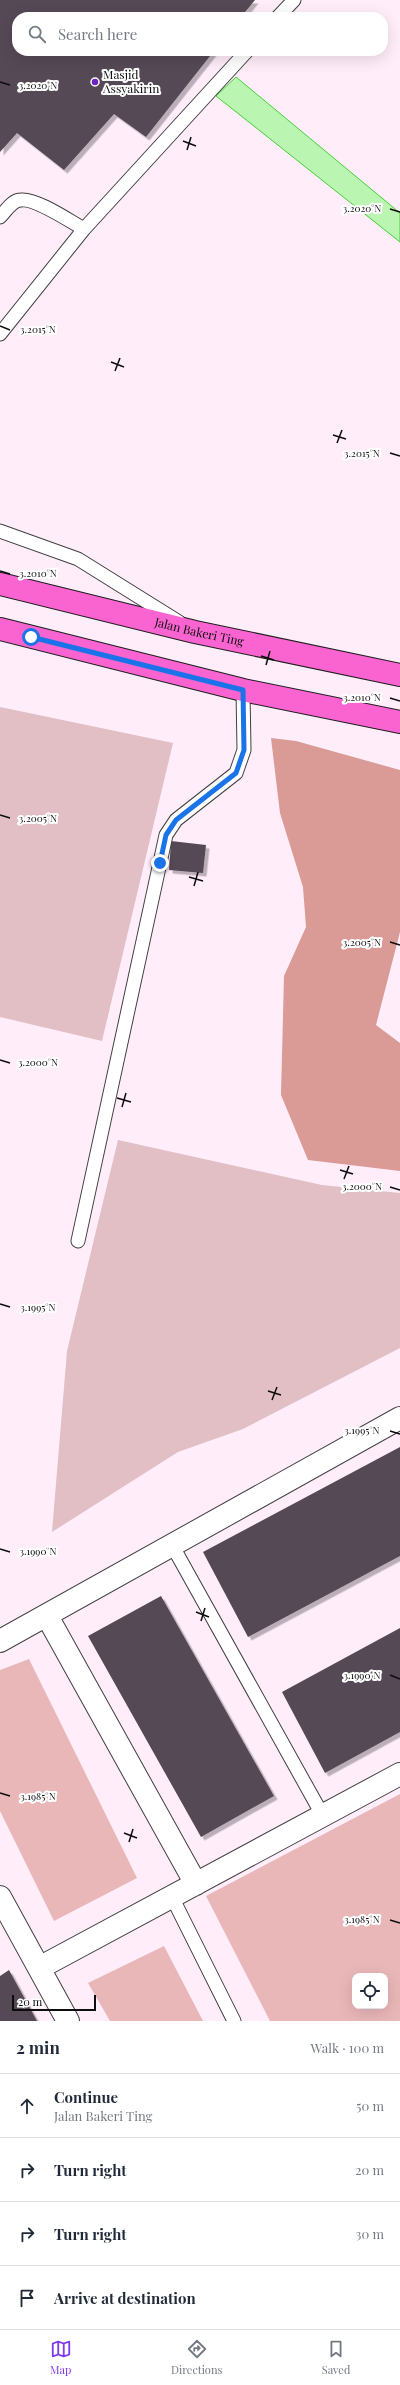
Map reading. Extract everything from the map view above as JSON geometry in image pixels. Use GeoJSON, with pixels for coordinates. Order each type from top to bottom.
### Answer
{"type":"FeatureCollection","features":[{"type":"Feature","properties":{"kind":"main road","name":"Jalan Bakeri Ting"},"geometry":{"type":"LineString","coordinates":[[0,584],[196,632],[400,674]]}},
{"type":"Feature","properties":{"kind":"main road"},"geometry":{"type":"LineString","coordinates":[[0,630],[243,690],[400,722]]}},
{"type":"Feature","properties":{"kind":"street"},"geometry":{"type":"LineString","coordinates":[[0,1641],[400,1418]]}},
{"type":"Feature","properties":{"kind":"street"},"geometry":{"type":"LineString","coordinates":[[47,1616],[196,1884]]}},
{"type":"Feature","properties":{"kind":"street"},"geometry":{"type":"LineString","coordinates":[[39,1968],[400,1774]]}},
{"type":"Feature","properties":{"kind":"street"},"geometry":{"type":"LineString","coordinates":[[0,1897],[7,1927],[39,1968],[68,2021]]}},
{"type":"Feature","properties":{"kind":"lane"},"geometry":{"type":"LineString","coordinates":[[283,12],[294,0]]}},
{"type":"Feature","properties":{"kind":"lane"},"geometry":{"type":"LineString","coordinates":[[0,334],[84,229],[242,56]]}},
{"type":"Feature","properties":{"kind":"lane"},"geometry":{"type":"LineString","coordinates":[[0,217],[12,203],[22,200],[34,202],[84,229]]}},
{"type":"Feature","properties":{"kind":"lane"},"geometry":{"type":"LineString","coordinates":[[0,532],[78,559],[196,632]]}},
{"type":"Feature","properties":{"kind":"lane"},"geometry":{"type":"LineString","coordinates":[[78,1241],[166,835],[176,820],[236,773],[244,750],[243,690]]}},
{"type":"Feature","properties":{"kind":"lane"},"geometry":{"type":"LineString","coordinates":[[172,1545],[322,1816]]}},
{"type":"Feature","properties":{"kind":"lane"},"geometry":{"type":"LineString","coordinates":[[172,1897],[234,2021]]}},
{"type":"Feature","properties":{"kind":"shaded area"},"geometry":{"type":"Polygon","coordinates":[[[236,77],[400,213],[400,242],[216,96],[236,77]]]}},
{"type":"Feature","properties":{"kind":"shaded area"},"geometry":{"type":"Polygon","coordinates":[[[0,707],[173,743],[102,1041],[0,1017],[0,707]]]}},
{"type":"Feature","properties":{"kind":"shaded area"},"geometry":{"type":"Polygon","coordinates":[[[271,738],[296,741],[400,770],[400,932],[376,1025],[400,1043],[400,1171],[308,1160],[281,1095],[284,976],[306,927],[303,887],[280,813],[271,738]]]}},
{"type":"Feature","properties":{"kind":"shaded area"},"geometry":{"type":"Polygon","coordinates":[[[118,1140],[322,1185],[400,1193],[400,1348],[243,1429],[178,1452],[52,1532],[67,1351],[118,1140]]]}},
{"type":"Feature","properties":{"kind":"shaded area"},"geometry":{"type":"Polygon","coordinates":[[[29,1659],[137,1878],[54,1921],[0,1811],[0,1670],[29,1659]]]}},
{"type":"Feature","properties":{"kind":"shaded area"},"geometry":{"type":"Polygon","coordinates":[[[400,1794],[400,2021],[270,2021],[206,1896],[400,1794]]]}},
{"type":"Feature","properties":{"kind":"shaded area"},"geometry":{"type":"Polygon","coordinates":[[[164,1946],[203,2021],[110,2021],[88,1983],[164,1946]]]}},
{"type":"Feature","properties":{"kind":"building","name":"Masjid Assyakirin"},"geometry":{"type":"Polygon","coordinates":[[[0,0],[255,0],[245,12],[12,12],[12,56],[210,56],[146,137],[114,114],[64,170],[17,133],[0,152],[0,0]]]}},
{"type":"Feature","properties":{"kind":"building"},"geometry":{"type":"Polygon","coordinates":[[[171,841],[206,845],[203,873],[169,870],[171,841]]]}},
{"type":"Feature","properties":{"kind":"building"},"geometry":{"type":"Polygon","coordinates":[[[400,1447],[400,1556],[248,1637],[203,1552],[400,1447]]]}},
{"type":"Feature","properties":{"kind":"building"},"geometry":{"type":"Polygon","coordinates":[[[161,1596],[274,1796],[201,1837],[88,1636],[161,1596]]]}},
{"type":"Feature","properties":{"kind":"building"},"geometry":{"type":"Polygon","coordinates":[[[400,1628],[400,1732],[325,1773],[282,1692],[400,1628]]]}},
{"type":"Feature","properties":{"kind":"building"},"geometry":{"type":"Polygon","coordinates":[[[9,1970],[37,2021],[0,2021],[0,1976],[9,1970]]]}},
{"type":"Feature","properties":{"kind":"place","name":"Masjid Assyakirin"},"geometry":{"type":"Point","coordinates":[95,82]}},
{"type":"Feature","properties":{"kind":"route"},"geometry":{"type":"LineString","coordinates":[[31,637],[243,690],[244,750],[236,773],[176,820],[166,835],[160,863]]}}]}
